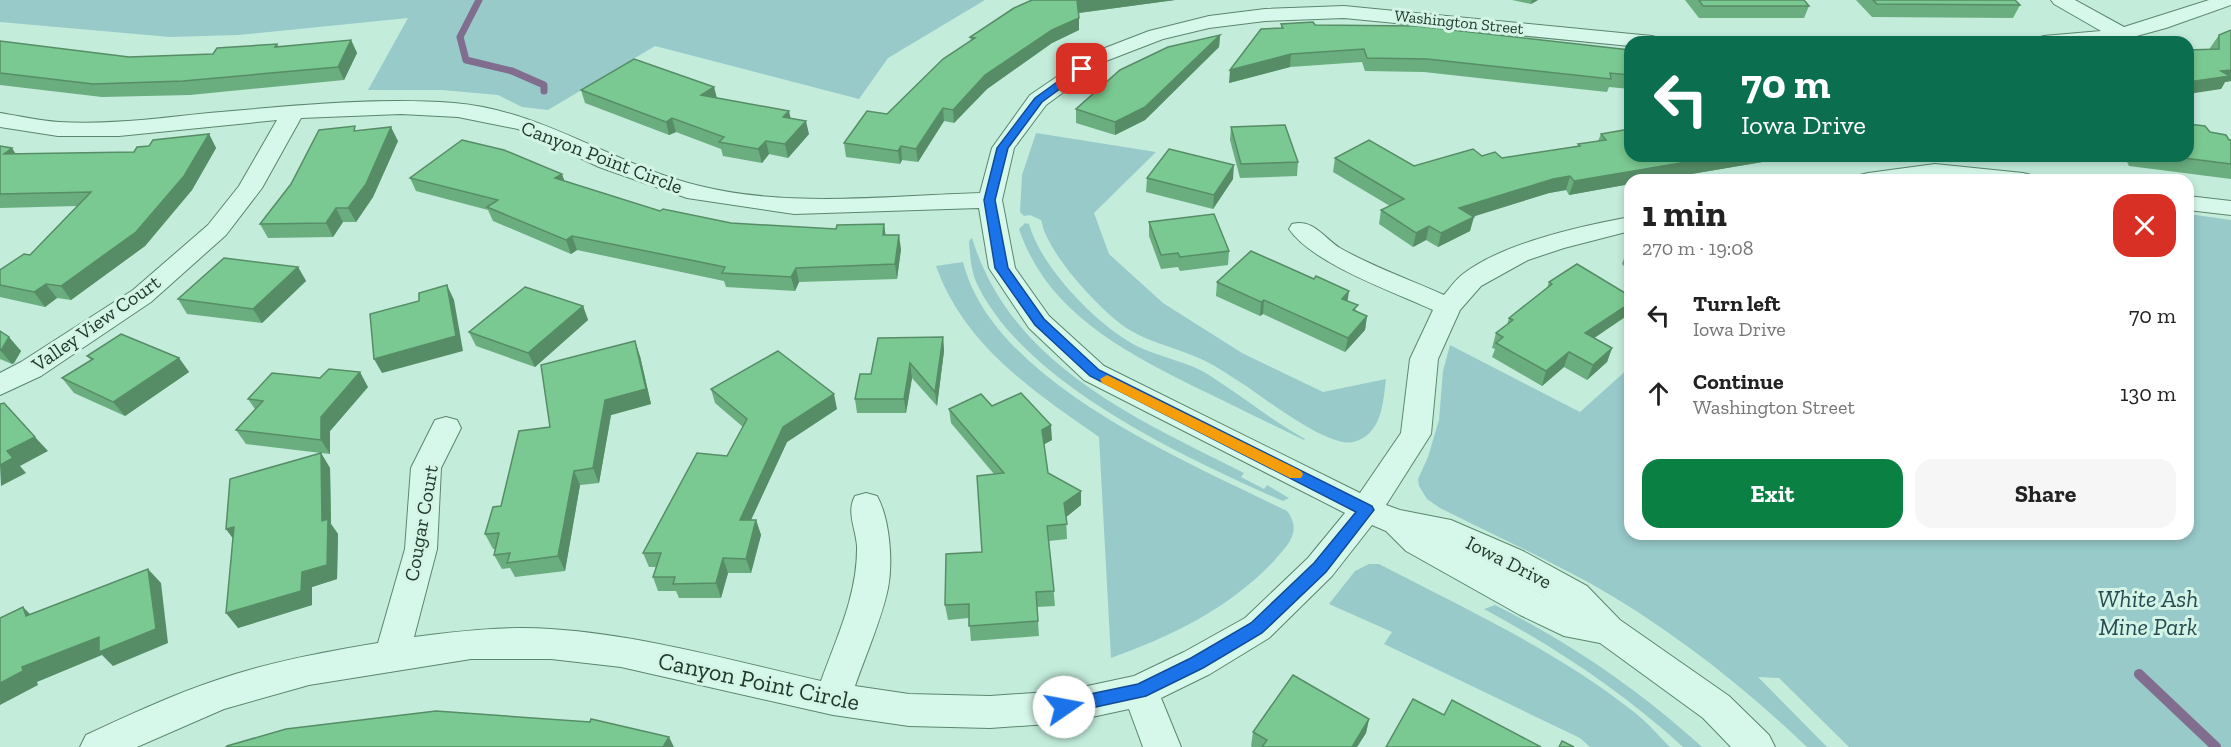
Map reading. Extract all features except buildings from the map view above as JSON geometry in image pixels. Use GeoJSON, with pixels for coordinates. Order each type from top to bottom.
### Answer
{"type":"FeatureCollection","features":[{"type":"Feature","properties":{"kind":"street"},"geometry":{"type":"LineString","coordinates":[[1457,21],[1458,0]]}},
{"type":"Feature","properties":{"kind":"street"},"geometry":{"type":"LineString","coordinates":[[2061,0],[2122,34]]}},
{"type":"Feature","properties":{"kind":"street"},"geometry":{"type":"LineString","coordinates":[[2110,36],[2163,25],[2227,0]]}},
{"type":"Feature","properties":{"kind":"street","name":"Washington Street"},"geometry":{"type":"LineString","coordinates":[[990,200],[1003,148],[1038,100],[1099,57],[1147,39],[1209,22],[1265,15],[1344,12],[1457,21],[1624,39]]}},
{"type":"Feature","properties":{"kind":"street","name":"Canyon Point Circle"},"geometry":{"type":"LineString","coordinates":[[0,120],[58,129],[119,129],[293,112],[400,107],[458,110],[525,124],[607,162],[696,193],[794,207],[990,200]]}},
{"type":"Feature","properties":{"kind":"street","name":"Valley View Court"},"geometry":{"type":"LineString","coordinates":[[0,385],[32,369],[142,296],[217,230],[250,188],[293,112]]}},
{"type":"Feature","properties":{"kind":"street"},"geometry":{"type":"LineString","coordinates":[[1913,174],[1935,171],[1964,174]]}},
{"type":"Feature","properties":{"kind":"street","name":"Iowa Drive"},"geometry":{"type":"LineString","coordinates":[[990,200],[1002,268],[1039,322],[1095,373],[1382,516],[1418,542],[1532,604],[1576,626],[1608,630],[1716,707],[1756,747]]}},
{"type":"Feature","properties":{"kind":"street"},"geometry":{"type":"LineString","coordinates":[[2194,203],[2231,208]]}},
{"type":"Feature","properties":{"kind":"street","name":"Canyon Point Circle"},"geometry":{"type":"LineString","coordinates":[[99,747],[219,695],[309,670],[471,644],[550,644],[621,652],[832,699],[909,710],[990,712],[1064,707],[1140,691],[1197,663],[1257,628],[1320,567],[1382,516],[1416,434],[1424,359],[1448,307],[1472,280],[1519,254],[1556,242],[1624,225]]}},
{"type":"Feature","properties":{"kind":"street"},"geometry":{"type":"LineString","coordinates":[[1301,229],[1330,253],[1448,307]]}},
{"type":"Feature","properties":{"kind":"street","name":"Cougar Court"},"geometry":{"type":"LineString","coordinates":[[392,655],[421,549],[426,468],[446,428]]}},
{"type":"Feature","properties":{"kind":"street"},"geometry":{"type":"LineString","coordinates":[[832,699],[871,588],[873,545],[866,505]]}},
{"type":"Feature","properties":{"kind":"street"},"geometry":{"type":"LineString","coordinates":[[1140,691],[1162,747]]}},
{"type":"Feature","properties":{"kind":"green space"},"geometry":{"type":"Polygon","coordinates":[[[0,0],[985,0],[888,58],[859,99],[655,46],[548,110],[522,107],[498,95],[442,90],[368,90],[408,18],[238,35],[170,37],[0,22],[0,0]]]}},
{"type":"Feature","properties":{"kind":"green space"},"geometry":{"type":"Polygon","coordinates":[[[1036,133],[1156,152],[1094,213],[1109,254],[1163,303],[1242,353],[1323,392],[1386,379],[1382,408],[1370,433],[1353,442],[1342,442],[1329,438],[1298,422],[1214,366],[1137,334],[1117,321],[1076,280],[1051,245],[1041,220],[1030,215],[1024,216],[1020,212],[1022,175],[1036,133]]]}},
{"type":"Feature","properties":{"kind":"green space","name":"White Ash Mine Park"},"geometry":{"type":"Polygon","coordinates":[[[2194,215],[2231,220],[2231,747],[1849,747],[1779,678],[1758,677],[1827,747],[1807,747],[1730,679],[1647,618],[1588,582],[1440,508],[1427,499],[1419,486],[1418,479],[1428,457],[1439,420],[1443,371],[1450,345],[1580,412],[1624,372],[1624,540],[2194,540],[2194,215]]]}},
{"type":"Feature","properties":{"kind":"green space"},"geometry":{"type":"Polygon","coordinates":[[[1025,223],[1029,224],[1046,259],[1059,278],[1108,327],[1141,348],[1201,371],[1305,439],[1169,374],[1091,326],[1048,284],[1032,258],[1019,229],[1025,223]]]}},
{"type":"Feature","properties":{"kind":"green space"},"geometry":{"type":"Polygon","coordinates":[[[972,238],[990,282],[1016,321],[1046,354],[1120,408],[1244,473],[1241,477],[1264,489],[1267,485],[1289,498],[1283,501],[1156,440],[1070,386],[1033,355],[1001,322],[978,286],[972,270],[969,241],[972,238]]]}},
{"type":"Feature","properties":{"kind":"green space"},"geometry":{"type":"Polygon","coordinates":[[[963,262],[981,305],[1012,344],[1052,380],[1098,413],[1148,442],[1287,511],[1294,526],[1291,538],[1273,562],[1256,579],[1198,619],[1156,640],[1111,658],[1099,437],[1026,384],[983,343],[964,320],[948,294],[936,266],[963,262]]]}},
{"type":"Feature","properties":{"kind":"green space"},"geometry":{"type":"Polygon","coordinates":[[[1369,564],[1379,564],[1543,650],[1605,690],[1634,712],[1670,747],[1590,747],[1580,738],[1384,644],[1392,632],[1329,604],[1355,571],[1369,564]]]}},
{"type":"Feature","properties":{"kind":"green space"},"geometry":{"type":"Polygon","coordinates":[[[1495,605],[1551,635],[1603,669],[1629,687],[1702,747],[1683,747],[1636,707],[1588,672],[1537,639],[1484,609],[1495,605]]]}},
{"type":"Feature","properties":{"kind":"waterway"},"geometry":{"type":"LineString","coordinates":[[479,0],[460,37],[466,60],[512,71],[544,85],[544,91]]}},
{"type":"Feature","properties":{"kind":"waterway"},"geometry":{"type":"LineString","coordinates":[[2139,674],[2216,747]]}},
{"type":"Feature","properties":{"kind":"slow traffic"},"geometry":{"type":"LineString","coordinates":[[1107,379],[1295,474]]}},
{"type":"Feature","properties":{"kind":"route"},"geometry":{"type":"LineString","coordinates":[[1064,707],[1140,691],[1197,663],[1257,628],[1320,567],[1366,510],[1095,373],[1039,322],[1002,268],[990,200],[1003,148],[1038,100],[1082,69]]}}]}
